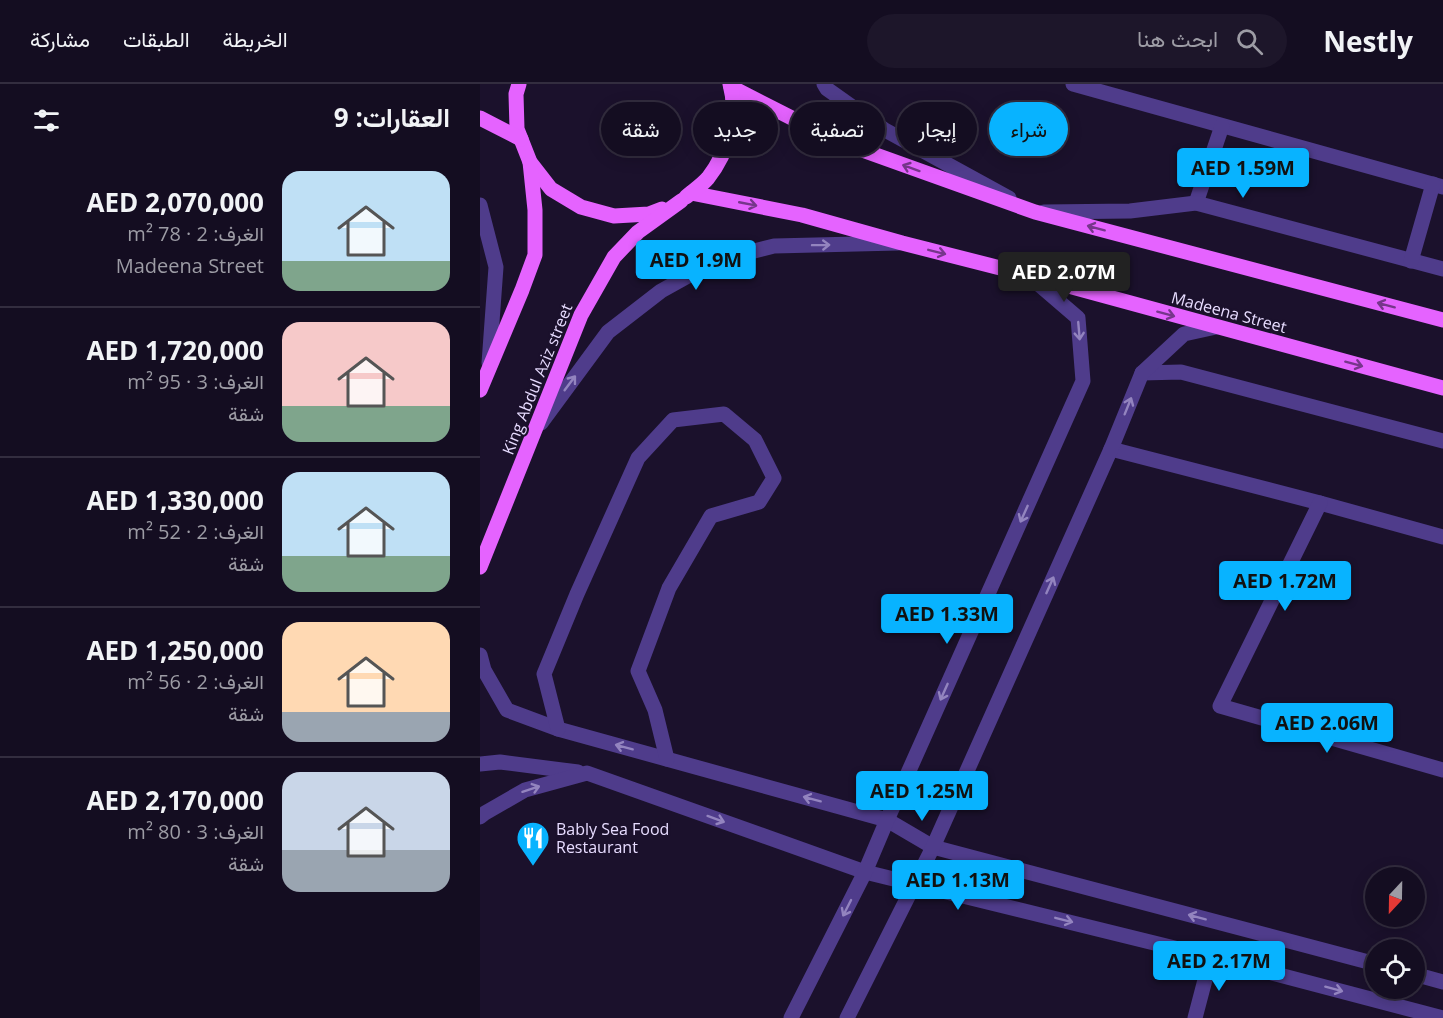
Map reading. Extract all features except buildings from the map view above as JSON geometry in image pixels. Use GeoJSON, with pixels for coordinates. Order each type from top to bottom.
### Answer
{"type":"FeatureCollection","features":[{"type":"Feature","properties":{"kind":"main road"},"geometry":{"type":"LineString","coordinates":[[480,390],[484,371],[522,290],[535,255],[535,210],[530,162],[517,129],[516,94],[519,84]]}},
{"type":"Feature","properties":{"kind":"main road"},"geometry":{"type":"LineString","coordinates":[[530,162],[552,189],[581,207],[614,216],[649,214],[686,197],[706,180],[724,152],[733,120],[731,86]]}},
{"type":"Feature","properties":{"kind":"main road"},"geometry":{"type":"LineString","coordinates":[[731,86],[837,141],[1035,212],[1443,320]]}},
{"type":"Feature","properties":{"kind":"main road"},"geometry":{"type":"LineString","coordinates":[[480,118],[521,139]]}},
{"type":"Feature","properties":{"kind":"main road","name":"Madeena Street"},"geometry":{"type":"LineString","coordinates":[[686,197],[802,215],[1443,388]]}},
{"type":"Feature","properties":{"kind":"main road","name":"King Abdul Aziz street"},"geometry":{"type":"LineString","coordinates":[[480,567],[581,315],[614,257],[638,232],[686,197]]}},
{"type":"Feature","properties":{"kind":"street"},"geometry":{"type":"LineString","coordinates":[[824,84],[827,89],[885,130],[1035,212],[1130,211],[1196,203],[1443,269]]}},
{"type":"Feature","properties":{"kind":"street"},"geometry":{"type":"LineString","coordinates":[[1073,84],[1438,186],[1411,261]]}},
{"type":"Feature","properties":{"kind":"street"},"geometry":{"type":"LineString","coordinates":[[1196,203],[1222,126]]}},
{"type":"Feature","properties":{"kind":"street"},"geometry":{"type":"LineString","coordinates":[[480,205],[496,267],[484,371]]}},
{"type":"Feature","properties":{"kind":"street"},"geometry":{"type":"LineString","coordinates":[[535,430],[608,333],[661,291],[715,261],[774,246],[902,243]]}},
{"type":"Feature","properties":{"kind":"street"},"geometry":{"type":"LineString","coordinates":[[791,1018],[865,872],[886,820],[1083,381],[1078,318],[1028,275]]}},
{"type":"Feature","properties":{"kind":"street"},"geometry":{"type":"LineString","coordinates":[[847,1018],[933,847],[1111,449],[1142,373],[1184,334],[1216,327]]}},
{"type":"Feature","properties":{"kind":"street"},"geometry":{"type":"LineString","coordinates":[[1142,373],[1181,372],[1443,441]]}},
{"type":"Feature","properties":{"kind":"street"},"geometry":{"type":"LineString","coordinates":[[558,729],[544,675],[577,594],[638,458],[673,420],[724,414],[754,440],[774,478],[759,502],[711,516],[669,588],[638,671],[655,710],[667,759]]}},
{"type":"Feature","properties":{"kind":"street"},"geometry":{"type":"LineString","coordinates":[[1111,449],[1443,537]]}},
{"type":"Feature","properties":{"kind":"street"},"geometry":{"type":"LineString","coordinates":[[1320,503],[1220,706],[1443,770]]}},
{"type":"Feature","properties":{"kind":"street"},"geometry":{"type":"LineString","coordinates":[[480,655],[484,670],[507,710],[558,729],[886,820],[933,847],[1365,961]]}},
{"type":"Feature","properties":{"kind":"street"},"geometry":{"type":"LineString","coordinates":[[480,764],[501,762],[587,773],[865,872],[1211,957],[1443,1018]]}},
{"type":"Feature","properties":{"kind":"street"},"geometry":{"type":"LineString","coordinates":[[480,817],[525,790],[587,773]]}},
{"type":"Feature","properties":{"kind":"street"},"geometry":{"type":"LineString","coordinates":[[1195,1018],[1211,957]]}},
{"type":"Feature","properties":{"kind":"street"},"geometry":{"type":"LineString","coordinates":[[1425,977],[1443,982]]}},
{"type":"Feature","properties":{"kind":"place","name":"Bably Sea Food Restaurant"},"geometry":{"type":"Point","coordinates":[533,867]}}]}
